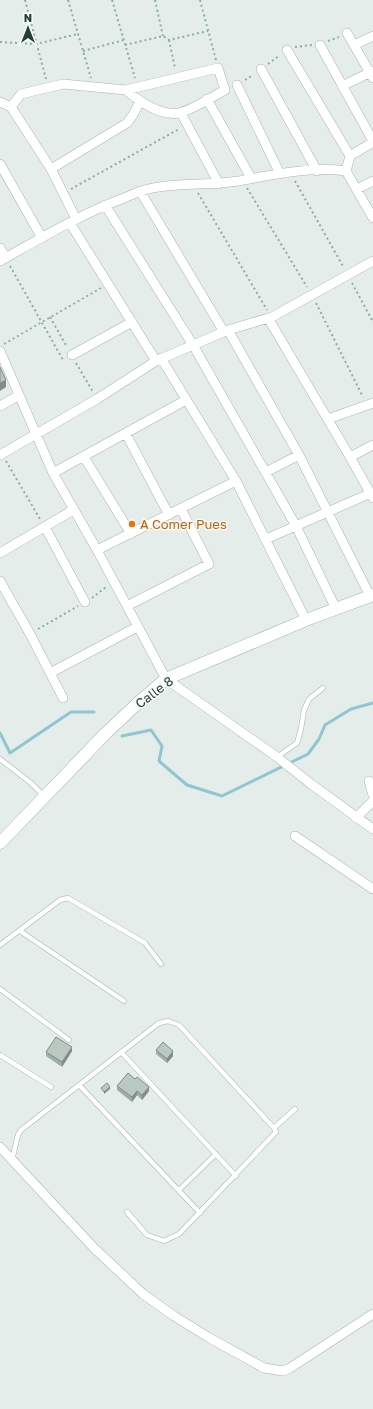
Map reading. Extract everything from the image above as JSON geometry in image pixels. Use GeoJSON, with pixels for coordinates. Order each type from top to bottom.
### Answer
{"type":"FeatureCollection","features":[{"type":"Feature","properties":{"kind":"street"},"geometry":{"type":"LineString","coordinates":[[342,86],[372,74],[348,33]]}},
{"type":"Feature","properties":{"kind":"street"},"geometry":{"type":"LineString","coordinates":[[354,45],[373,36]]}},
{"type":"Feature","properties":{"kind":"street"},"geometry":{"type":"LineString","coordinates":[[320,45],[373,142],[350,156],[346,171],[373,218]]}},
{"type":"Feature","properties":{"kind":"street"},"geometry":{"type":"LineString","coordinates":[[287,50],[350,156]]}},
{"type":"Feature","properties":{"kind":"street"},"geometry":{"type":"LineString","coordinates":[[11,107],[21,94],[63,84],[126,90],[218,68],[225,90],[180,113],[166,113],[140,101],[126,90]]}},
{"type":"Feature","properties":{"kind":"street"},"geometry":{"type":"LineString","coordinates":[[262,70],[317,171]]}},
{"type":"Feature","properties":{"kind":"street"},"geometry":{"type":"LineString","coordinates":[[237,85],[285,173]]}},
{"type":"Feature","properties":{"kind":"street"},"geometry":{"type":"LineString","coordinates":[[208,99],[251,178]]}},
{"type":"Feature","properties":{"kind":"street"},"geometry":{"type":"LineString","coordinates":[[50,169],[127,123],[133,116],[140,101]]}},
{"type":"Feature","properties":{"kind":"street"},"geometry":{"type":"LineString","coordinates":[[0,102],[11,107],[50,169],[63,193],[73,221],[108,284],[132,322],[186,400],[236,481],[306,620]]}},
{"type":"Feature","properties":{"kind":"street"},"geometry":{"type":"LineString","coordinates":[[180,113],[219,184]]}},
{"type":"Feature","properties":{"kind":"street"},"geometry":{"type":"LineString","coordinates":[[0,164],[42,238]]}},
{"type":"Feature","properties":{"kind":"street"},"geometry":{"type":"LineString","coordinates":[[0,248],[3,260],[73,221],[105,205],[140,191],[159,187],[219,184],[285,173],[334,169],[346,171]]}},
{"type":"Feature","properties":{"kind":"street"},"geometry":{"type":"LineString","coordinates":[[357,189],[373,181]]}},
{"type":"Feature","properties":{"kind":"street"},"geometry":{"type":"LineString","coordinates":[[140,191],[300,455],[371,596]]}},
{"type":"Feature","properties":{"kind":"street"},"geometry":{"type":"LineString","coordinates":[[105,205],[193,345],[266,472],[296,526],[336,609]]}},
{"type":"Feature","properties":{"kind":"street"},"geometry":{"type":"LineString","coordinates":[[1,455],[158,360],[226,331],[270,318],[373,261]]}},
{"type":"Feature","properties":{"kind":"street"},"geometry":{"type":"LineString","coordinates":[[266,539],[329,512],[372,496],[270,318]]}},
{"type":"Feature","properties":{"kind":"street"},"geometry":{"type":"LineString","coordinates":[[72,355],[132,322]]}},
{"type":"Feature","properties":{"kind":"street"},"geometry":{"type":"LineString","coordinates":[[0,351],[18,396],[53,473],[97,550],[166,679],[279,759],[356,818],[373,829]]}},
{"type":"Feature","properties":{"kind":"street"},"geometry":{"type":"LineString","coordinates":[[0,406],[18,396]]}},
{"type":"Feature","properties":{"kind":"street"},"geometry":{"type":"LineString","coordinates":[[53,473],[186,400]]}},
{"type":"Feature","properties":{"kind":"street"},"geometry":{"type":"LineString","coordinates":[[328,419],[373,403]]}},
{"type":"Feature","properties":{"kind":"street"},"geometry":{"type":"LineString","coordinates":[[126,434],[169,515]]}},
{"type":"Feature","properties":{"kind":"street"},"geometry":{"type":"LineString","coordinates":[[350,456],[373,445]]}},
{"type":"Feature","properties":{"kind":"street"},"geometry":{"type":"LineString","coordinates":[[266,472],[300,455]]}},
{"type":"Feature","properties":{"kind":"street"},"geometry":{"type":"LineString","coordinates":[[84,456],[131,534]]}},
{"type":"Feature","properties":{"kind":"street"},"geometry":{"type":"LineString","coordinates":[[97,550],[236,481]]}},
{"type":"Feature","properties":{"kind":"street"},"geometry":{"type":"LineString","coordinates":[[127,606],[209,564],[181,509]]}},
{"type":"Feature","properties":{"kind":"street"},"geometry":{"type":"LineString","coordinates":[[0,552],[73,510]]}},
{"type":"Feature","properties":{"kind":"street"},"geometry":{"type":"LineString","coordinates":[[45,527],[85,602]]}},
{"type":"Feature","properties":{"kind":"street"},"geometry":{"type":"LineString","coordinates":[[0,581],[30,634],[63,698]]}},
{"type":"Feature","properties":{"kind":"street","name":"Calle 8"},"geometry":{"type":"LineString","coordinates":[[0,843],[106,733],[166,679],[306,620],[371,596]]}},
{"type":"Feature","properties":{"kind":"street"},"geometry":{"type":"LineString","coordinates":[[50,673],[137,626]]}},
{"type":"Feature","properties":{"kind":"street"},"geometry":{"type":"LineString","coordinates":[[369,781],[373,795]]}},
{"type":"Feature","properties":{"kind":"street"},"geometry":{"type":"LineString","coordinates":[[356,818],[373,801]]}},
{"type":"Feature","properties":{"kind":"street"},"geometry":{"type":"LineString","coordinates":[[295,836],[373,888]]}},
{"type":"Feature","properties":{"kind":"street"},"geometry":{"type":"LineString","coordinates":[[0,1147],[94,1248],[143,1294],[208,1338],[264,1368],[283,1371],[290,1368],[373,1314]]}},
{"type":"Feature","properties":{"kind":"lane"},"geometry":{"type":"LineString","coordinates":[[279,759],[297,743],[304,710],[309,699],[323,688]]}},
{"type":"Feature","properties":{"kind":"lane"},"geometry":{"type":"LineString","coordinates":[[0,759],[31,783],[44,796]]}},
{"type":"Feature","properties":{"kind":"lane"},"geometry":{"type":"LineString","coordinates":[[0,945],[60,900],[68,898],[145,943],[161,964]]}},
{"type":"Feature","properties":{"kind":"lane"},"geometry":{"type":"LineString","coordinates":[[20,931],[124,1001]]}},
{"type":"Feature","properties":{"kind":"lane"},"geometry":{"type":"LineString","coordinates":[[0,989],[69,1040]]}},
{"type":"Feature","properties":{"kind":"lane"},"geometry":{"type":"LineString","coordinates":[[12,1160],[21,1130],[159,1023],[168,1021],[180,1025],[276,1132],[180,1234],[164,1241],[147,1235],[127,1212]]}},
{"type":"Feature","properties":{"kind":"lane"},"geometry":{"type":"LineString","coordinates":[[121,1052],[236,1176]]}},
{"type":"Feature","properties":{"kind":"lane"},"geometry":{"type":"LineString","coordinates":[[0,1055],[50,1087]]}},
{"type":"Feature","properties":{"kind":"lane"},"geometry":{"type":"LineString","coordinates":[[79,1085],[200,1213]]}},
{"type":"Feature","properties":{"kind":"lane"},"geometry":{"type":"LineString","coordinates":[[274,1128],[294,1109]]}},
{"type":"Feature","properties":{"kind":"lane"},"geometry":{"type":"LineString","coordinates":[[179,1190],[216,1154]]}},
{"type":"Feature","properties":{"kind":"path"},"geometry":{"type":"LineString","coordinates":[[25,0],[48,87]]}},
{"type":"Feature","properties":{"kind":"path"},"geometry":{"type":"LineString","coordinates":[[68,0],[94,87]]}},
{"type":"Feature","properties":{"kind":"path"},"geometry":{"type":"LineString","coordinates":[[112,0],[138,87]]}},
{"type":"Feature","properties":{"kind":"path"},"geometry":{"type":"LineString","coordinates":[[155,0],[163,36],[169,40],[177,77]]}},
{"type":"Feature","properties":{"kind":"path"},"geometry":{"type":"LineString","coordinates":[[200,0],[218,68]]}},
{"type":"Feature","properties":{"kind":"path"},"geometry":{"type":"LineString","coordinates":[[169,40],[208,31]]}},
{"type":"Feature","properties":{"kind":"path"},"geometry":{"type":"LineString","coordinates":[[0,42],[36,44],[78,34]]}},
{"type":"Feature","properties":{"kind":"path"},"geometry":{"type":"LineString","coordinates":[[125,46],[163,36]]}},
{"type":"Feature","properties":{"kind":"path"},"geometry":{"type":"LineString","coordinates":[[83,51],[124,40]]}},
{"type":"Feature","properties":{"kind":"path"},"geometry":{"type":"LineString","coordinates":[[63,193],[187,125]]}},
{"type":"Feature","properties":{"kind":"path"},"geometry":{"type":"LineString","coordinates":[[285,173],[348,275],[373,322]]}},
{"type":"Feature","properties":{"kind":"path"},"geometry":{"type":"LineString","coordinates":[[194,185],[270,318]]}},
{"type":"Feature","properties":{"kind":"path"},"geometry":{"type":"LineString","coordinates":[[3,260],[42,321],[63,360],[72,355]]}},
{"type":"Feature","properties":{"kind":"path"},"geometry":{"type":"LineString","coordinates":[[0,347],[42,321],[108,284]]}},
{"type":"Feature","properties":{"kind":"path"},"geometry":{"type":"LineString","coordinates":[[1,455],[45,527]]}},
{"type":"Feature","properties":{"kind":"path"},"geometry":{"type":"LineString","coordinates":[[30,634],[85,602],[114,582]]}},
{"type":"Feature","properties":{"kind":"building"},"geometry":{"type":"Polygon","coordinates":[[[0,367],[6,380],[0,383],[0,367]]]}},
{"type":"Feature","properties":{"kind":"building"},"geometry":{"type":"Polygon","coordinates":[[[56,1037],[72,1047],[62,1062],[46,1052],[56,1037]]]}},
{"type":"Feature","properties":{"kind":"building"},"geometry":{"type":"Polygon","coordinates":[[[163,1042],[173,1051],[167,1059],[156,1050],[163,1042]]]}},
{"type":"Feature","properties":{"kind":"building"},"geometry":{"type":"Polygon","coordinates":[[[128,1073],[135,1079],[137,1077],[149,1087],[142,1095],[137,1091],[132,1097],[117,1086],[128,1073]]]}},
{"type":"Feature","properties":{"kind":"building"},"geometry":{"type":"Polygon","coordinates":[[[107,1083],[110,1087],[104,1092],[101,1088],[107,1083]]]}},
{"type":"Feature","properties":{"kind":"waterway"},"geometry":{"type":"LineString","coordinates":[[122,736],[151,730],[162,746],[159,761],[187,785],[222,796],[308,754],[319,739],[325,725],[351,709],[373,703]]}},
{"type":"Feature","properties":{"kind":"waterway"},"geometry":{"type":"LineString","coordinates":[[0,733],[10,753],[71,712],[94,712]]}},
{"type":"Feature","properties":{"kind":"place","name":"A Comer Pues"},"geometry":{"type":"Point","coordinates":[132,524]}}]}
